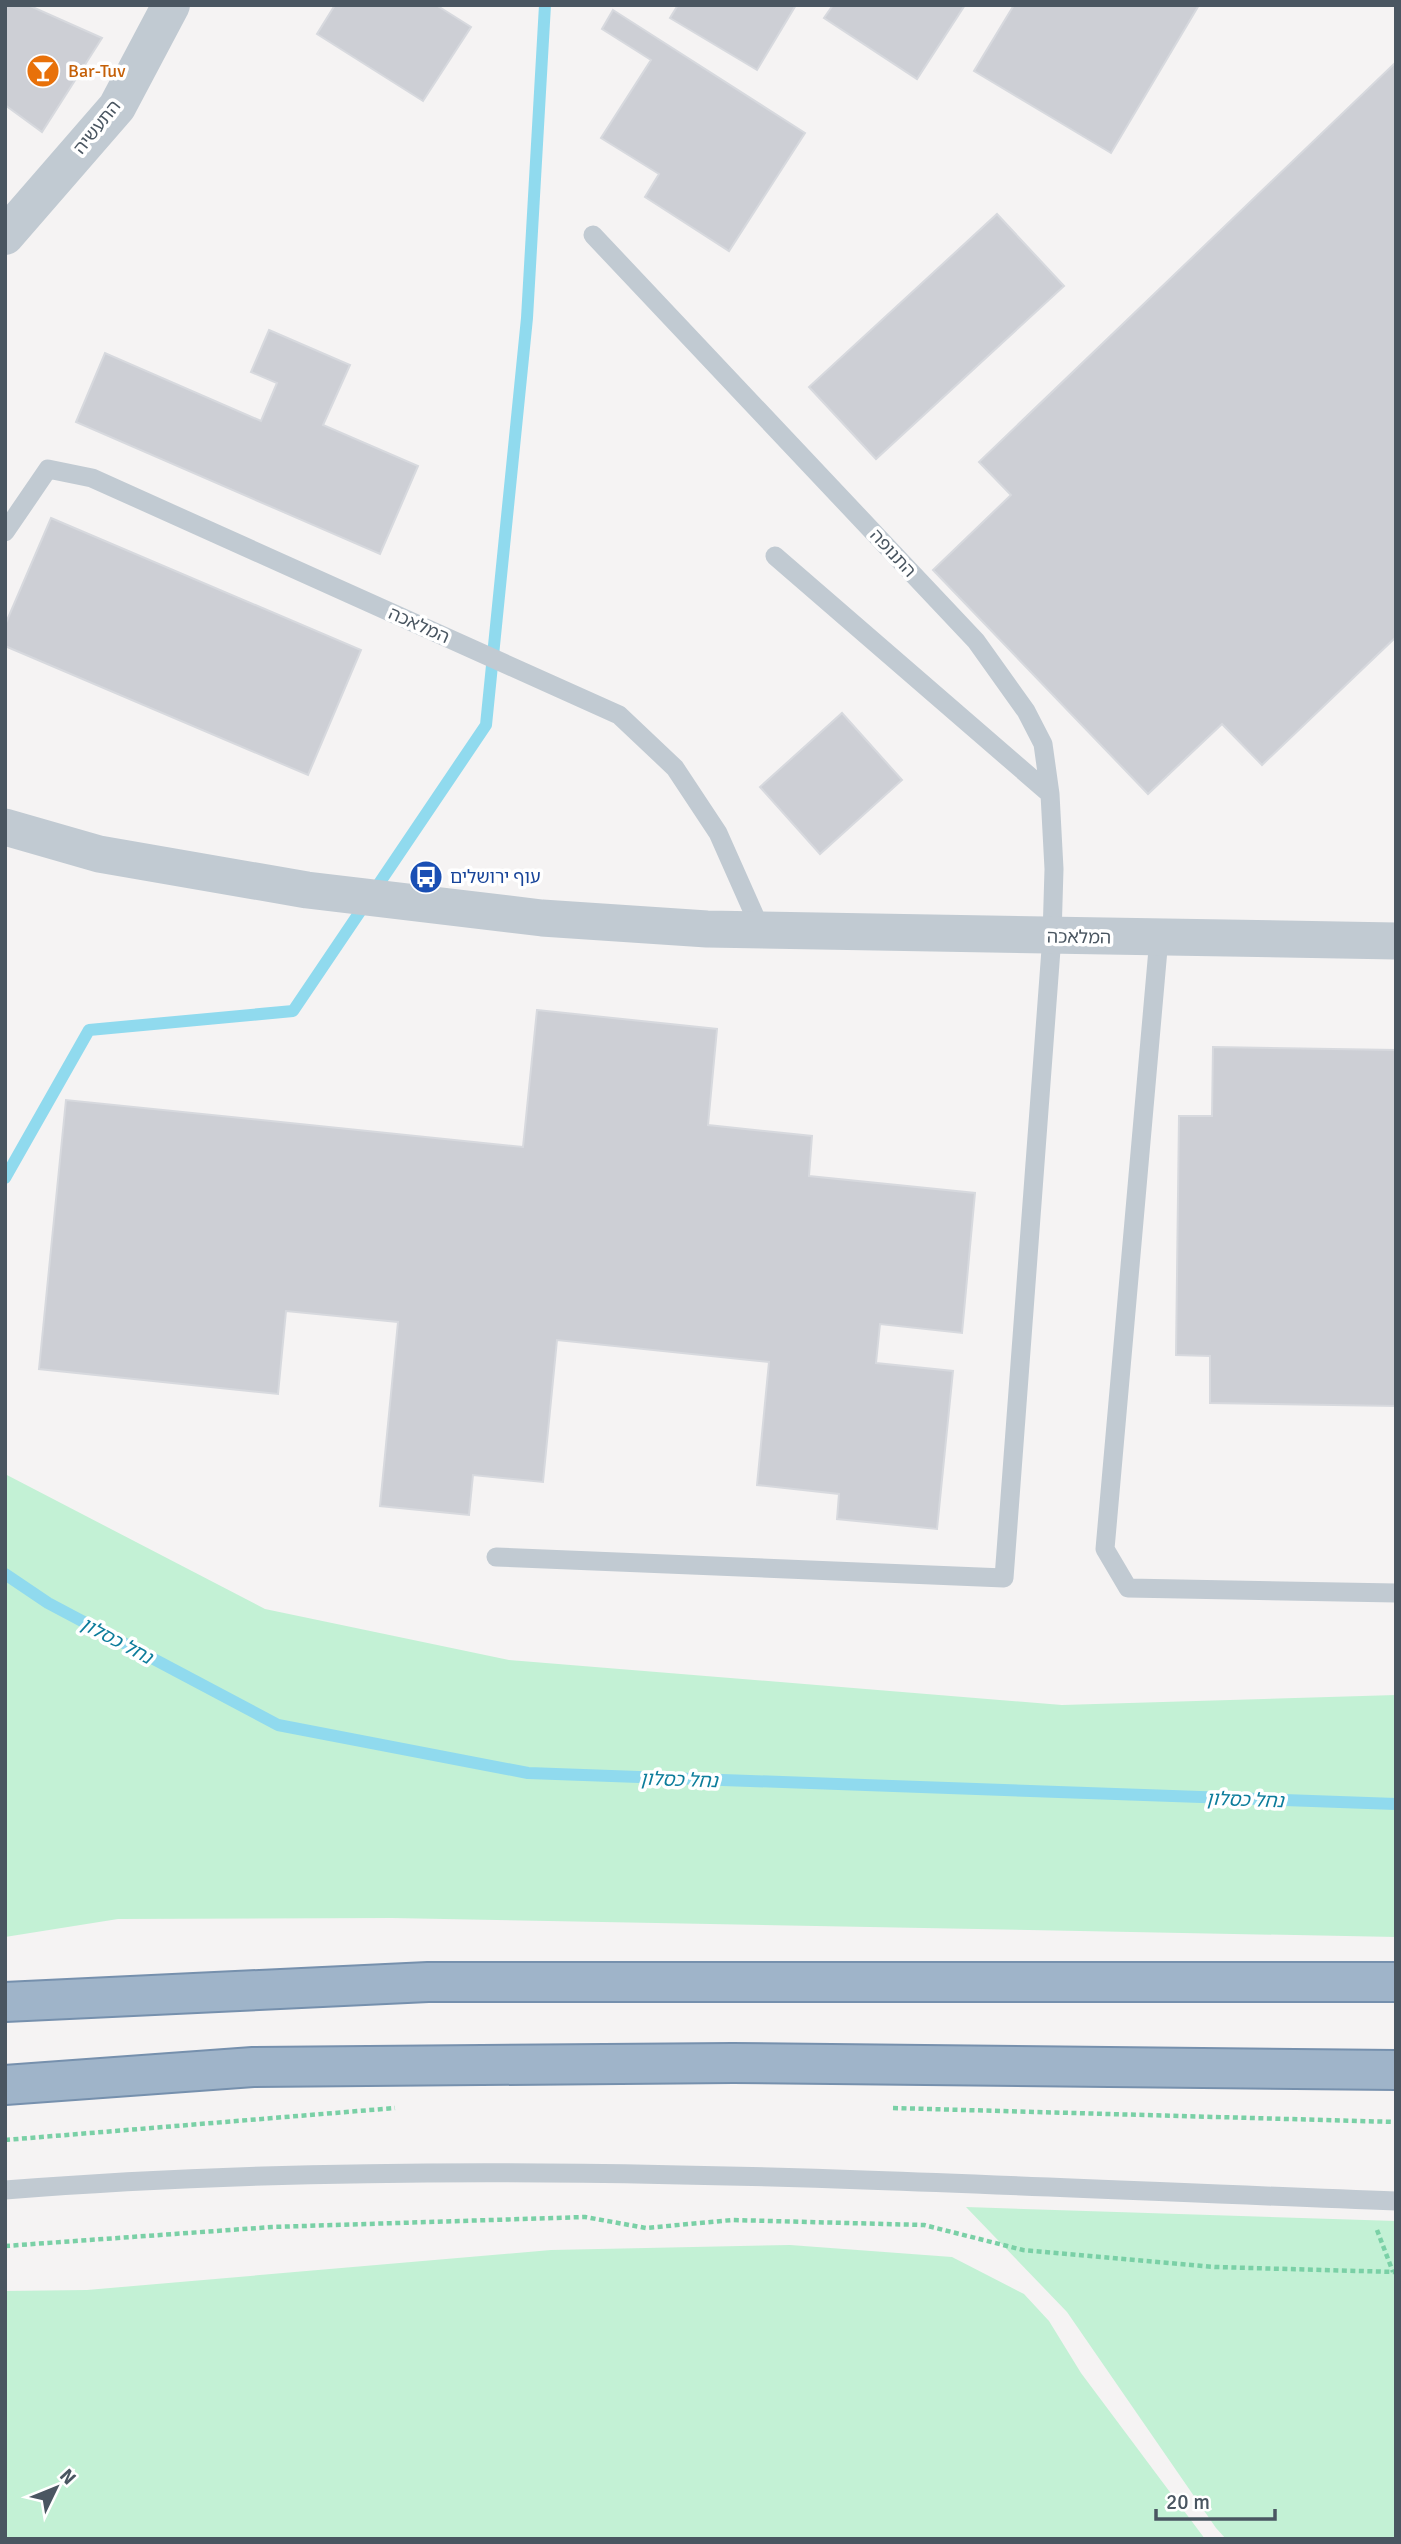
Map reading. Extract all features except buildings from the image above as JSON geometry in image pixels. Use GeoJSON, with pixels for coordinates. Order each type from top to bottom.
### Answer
{"type":"FeatureCollection","features":[{"type":"Feature","properties":{"kind":"highway"},"geometry":{"type":"LineString","coordinates":[[5,2003],[428,1982],[1396,1982]]}},
{"type":"Feature","properties":{"kind":"highway"},"geometry":{"type":"LineString","coordinates":[[5,2085],[267,2066],[733,2063],[1396,2070]]}},
{"type":"Feature","properties":{"kind":"street","name":"התעשיה"},"geometry":{"type":"LineString","coordinates":[[5,236],[117,107],[172,5]]}},
{"type":"Feature","properties":{"kind":"street","name":"המלאכה"},"geometry":{"type":"LineString","coordinates":[[5,827],[99,854],[307,890],[542,918],[707,929],[1396,941]]}},
{"type":"Feature","properties":{"kind":"lane","name":"התנופה"},"geometry":{"type":"LineString","coordinates":[[496,1557],[1004,1578],[1052,936],[1054,869],[1050,794],[1043,744],[1026,711],[976,641],[593,235]]}},
{"type":"Feature","properties":{"kind":"lane","name":"המלאכה"},"geometry":{"type":"LineString","coordinates":[[5,532],[48,469],[92,478],[619,715],[675,768],[718,833],[761,930]]}},
{"type":"Feature","properties":{"kind":"lane"},"geometry":{"type":"LineString","coordinates":[[775,556],[1050,794]]}},
{"type":"Feature","properties":{"kind":"lane"},"geometry":{"type":"LineString","coordinates":[[1159,938],[1105,1549],[1128,1588],[1396,1593]]}},
{"type":"Feature","properties":{"kind":"lane"},"geometry":{"type":"LineString","coordinates":[[5,2190],[133,2181],[324,2173],[544,2171],[1396,2201]]}},
{"type":"Feature","properties":{"kind":"path"},"geometry":{"type":"LineString","coordinates":[[5,2140],[408,2107]]}},
{"type":"Feature","properties":{"kind":"path"},"geometry":{"type":"LineString","coordinates":[[884,2107],[1396,2122]]}},
{"type":"Feature","properties":{"kind":"path"},"geometry":{"type":"LineString","coordinates":[[5,2246],[272,2227],[585,2217],[646,2228],[732,2220],[924,2225],[1023,2250],[1214,2267],[1394,2272],[1365,2200]]}},
{"type":"Feature","properties":{"kind":"green space"},"geometry":{"type":"Polygon","coordinates":[[[5,1474],[265,1609],[509,1660],[1062,1705],[1396,1695],[1396,1937],[392,1918],[118,1919],[5,1937],[5,1474]]]}},
{"type":"Feature","properties":{"kind":"green space"},"geometry":{"type":"Polygon","coordinates":[[[966,2207],[1396,2221],[1396,2539],[1226,2539],[1067,2312],[966,2207]]]}},
{"type":"Feature","properties":{"kind":"green space"},"geometry":{"type":"Polygon","coordinates":[[[790,2245],[952,2257],[1024,2294],[1049,2321],[1081,2373],[1205,2539],[5,2539],[5,2291],[87,2290],[551,2250],[790,2245]]]}},
{"type":"Feature","properties":{"kind":"waterway"},"geometry":{"type":"LineString","coordinates":[[5,1178],[89,1030],[293,1011],[486,725],[527,318],[545,5]]}},
{"type":"Feature","properties":{"kind":"waterway","name":"נחל כסלון"},"geometry":{"type":"LineString","coordinates":[[5,1574],[48,1603],[278,1725],[528,1773],[1396,1804]]}},
{"type":"Feature","properties":{"kind":"place","name":"Bar-Tuv"},"geometry":{"type":"Point","coordinates":[43,71]}},
{"type":"Feature","properties":{"kind":"place","name":"עוף ירושלים"},"geometry":{"type":"Point","coordinates":[426,877]}}]}
